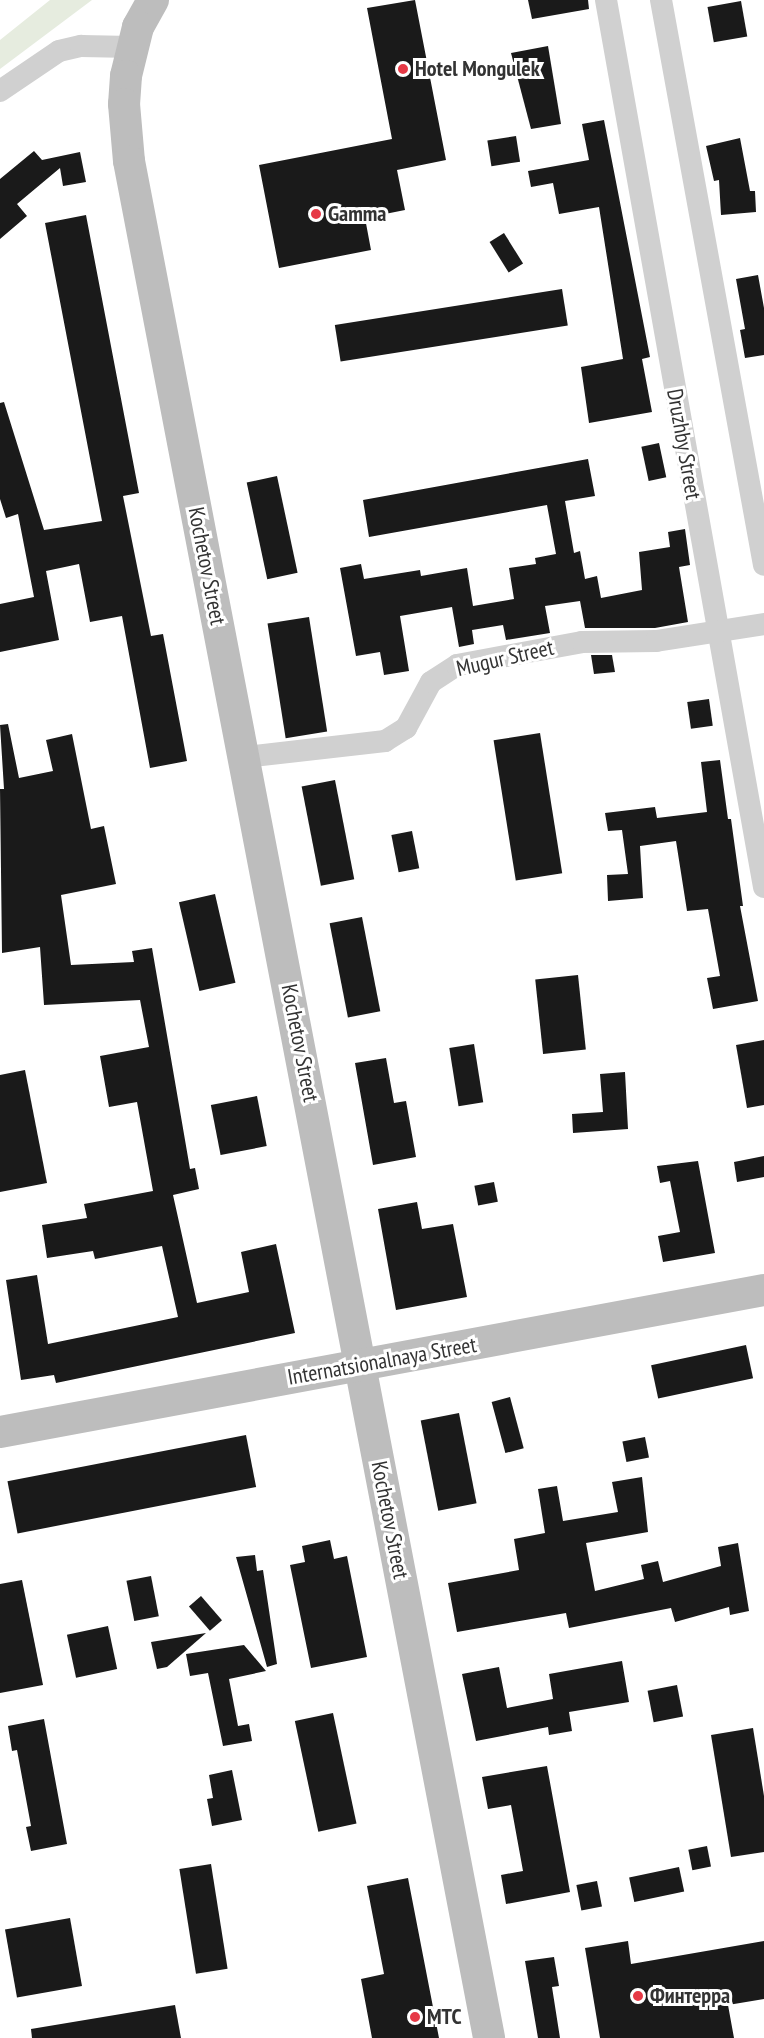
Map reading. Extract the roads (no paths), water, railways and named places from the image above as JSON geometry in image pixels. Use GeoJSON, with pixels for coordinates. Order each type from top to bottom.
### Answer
{"type":"FeatureCollection","features":[{"type":"Feature","properties":{"kind":"main road","name":"Kochetov Street"},"geometry":{"type":"LineString","coordinates":[[153,0],[132,47],[124,104],[129,161],[489,2038]]}},
{"type":"Feature","properties":{"kind":"main road","name":"Internatsionalnaya Street"},"geometry":{"type":"LineString","coordinates":[[0,1432],[764,1290]]}},
{"type":"Feature","properties":{"kind":"street","name":"Druzhby Street"},"geometry":{"type":"LineString","coordinates":[[606,0],[764,887]]}},
{"type":"Feature","properties":{"kind":"street"},"geometry":{"type":"LineString","coordinates":[[661,0],[764,565]]}},
{"type":"Feature","properties":{"kind":"street"},"geometry":{"type":"LineString","coordinates":[[0,91],[59,51],[81,46],[132,47]]}},
{"type":"Feature","properties":{"kind":"street","name":"Mugur Street"},"geometry":{"type":"LineString","coordinates":[[245,757],[385,741],[406,728],[431,682],[457,665],[582,642],[656,641],[764,624]]}},
{"type":"Feature","properties":{"kind":"place","name":"Hotel Mongulek"},"geometry":{"type":"Point","coordinates":[403,69]}},
{"type":"Feature","properties":{"kind":"place","name":"Gamma"},"geometry":{"type":"Point","coordinates":[316,214]}},
{"type":"Feature","properties":{"kind":"place","name":"Финтерра"},"geometry":{"type":"Point","coordinates":[638,1996]}},
{"type":"Feature","properties":{"kind":"place","name":"МТС"},"geometry":{"type":"Point","coordinates":[415,2017]}}]}
